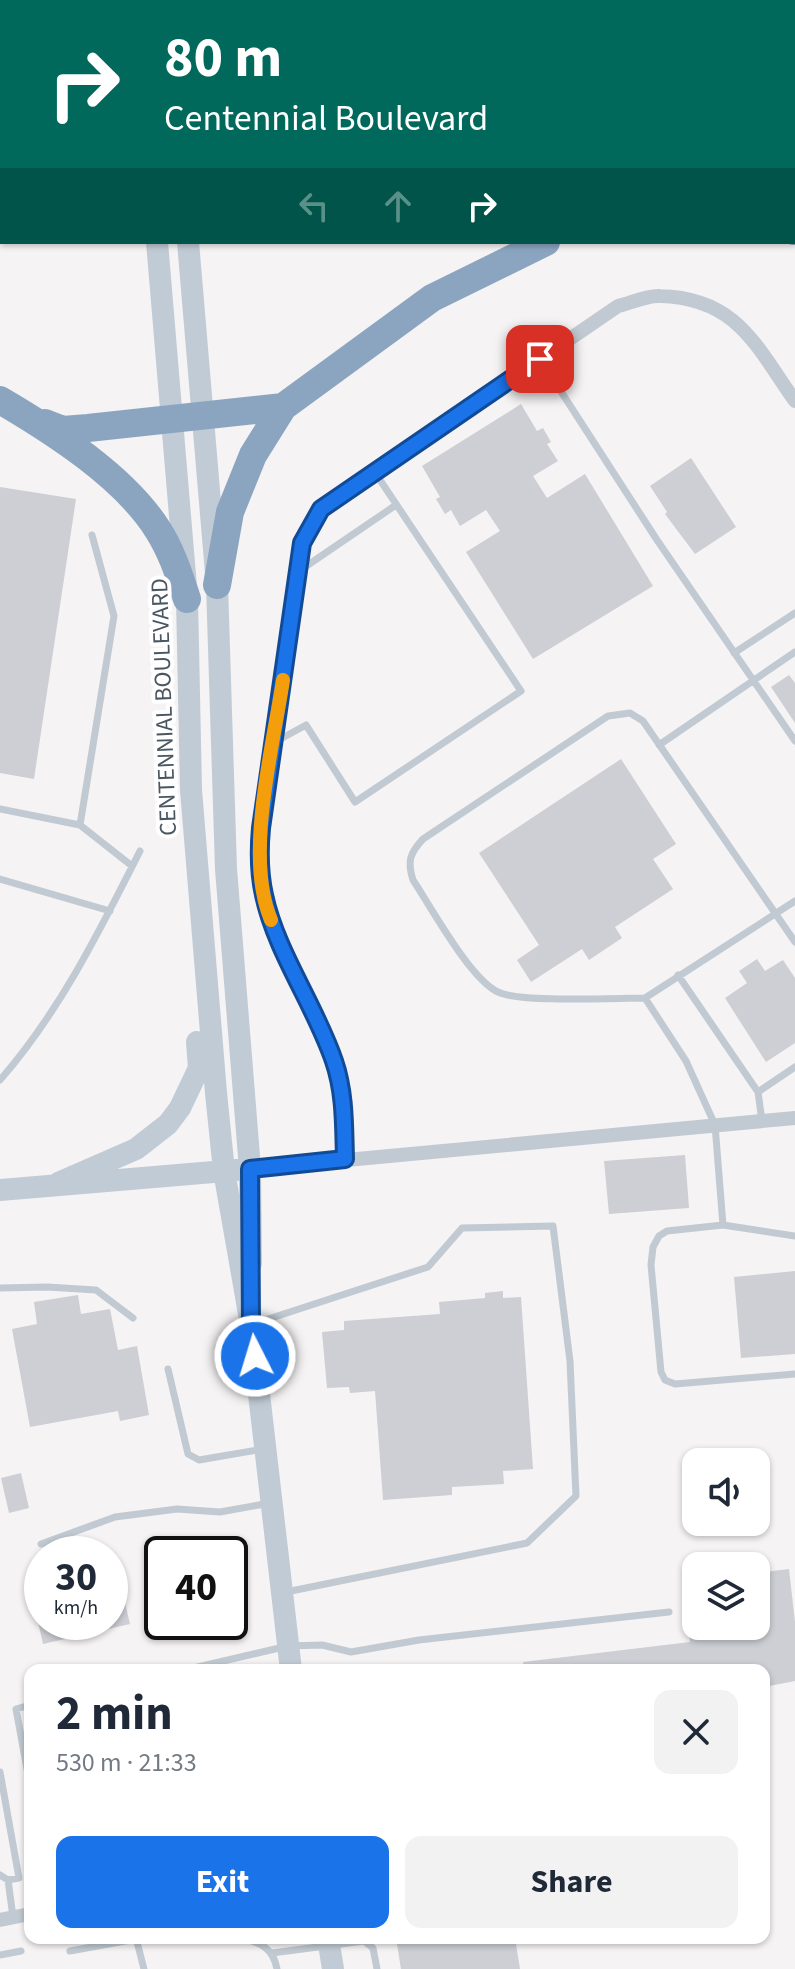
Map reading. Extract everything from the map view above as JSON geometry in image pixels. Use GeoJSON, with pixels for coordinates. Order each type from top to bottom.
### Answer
{"type":"FeatureCollection","features":[{"type":"Feature","properties":{"kind":"highway"},"geometry":{"type":"LineString","coordinates":[[217,585],[230,512],[253,455],[283,407],[432,298],[542,244]]}},
{"type":"Feature","properties":{"kind":"highway"},"geometry":{"type":"LineString","coordinates":[[0,400],[33,419],[130,496],[163,538],[175,560],[187,599]]}},
{"type":"Feature","properties":{"kind":"highway"},"geometry":{"type":"LineString","coordinates":[[33,419],[63,430],[283,407]]}},
{"type":"Feature","properties":{"kind":"main road","name":"CENTENNIAL BOULEVARD"},"geometry":{"type":"LineString","coordinates":[[157,244],[187,599],[191,790],[224,1171],[251,1325]]}},
{"type":"Feature","properties":{"kind":"main road"},"geometry":{"type":"LineString","coordinates":[[188,244],[217,585],[226,869],[250,1169],[251,1325],[290,1664]]}},
{"type":"Feature","properties":{"kind":"main road"},"geometry":{"type":"LineString","coordinates":[[58,1183],[136,1149],[154,1137],[180,1108],[199,1068],[184,874],[191,790]]}},
{"type":"Feature","properties":{"kind":"main road"},"geometry":{"type":"LineString","coordinates":[[0,1190],[250,1169]]}},
{"type":"Feature","properties":{"kind":"main road"},"geometry":{"type":"LineString","coordinates":[[329,1944],[333,1969]]}},
{"type":"Feature","properties":{"kind":"street"},"geometry":{"type":"LineString","coordinates":[[345,1159],[339,1077],[325,1037],[269,916],[260,849],[302,543],[321,509],[618,306],[658,295],[711,304],[742,325],[795,401]]}},
{"type":"Feature","properties":{"kind":"street"},"geometry":{"type":"LineString","coordinates":[[250,1169],[795,1118]]}},
{"type":"Feature","properties":{"kind":"lane"},"geometry":{"type":"LineString","coordinates":[[540,359],[617,480],[795,741]]}},
{"type":"Feature","properties":{"kind":"lane"},"geometry":{"type":"LineString","coordinates":[[273,743],[306,725],[355,802],[521,691],[374,471]]}},
{"type":"Feature","properties":{"kind":"lane"},"geometry":{"type":"LineString","coordinates":[[297,572],[396,505]]}},
{"type":"Feature","properties":{"kind":"lane"},"geometry":{"type":"LineString","coordinates":[[80,825],[114,616],[92,535]]}},
{"type":"Feature","properties":{"kind":"lane"},"geometry":{"type":"LineString","coordinates":[[734,653],[795,613]]}},
{"type":"Feature","properties":{"kind":"lane"},"geometry":{"type":"LineString","coordinates":[[659,745],[795,652]]}},
{"type":"Feature","properties":{"kind":"lane"},"geometry":{"type":"LineString","coordinates":[[795,901],[776,914],[678,975],[645,998],[520,997],[498,992],[484,982],[413,880],[409,860],[423,839],[608,716],[630,713],[643,721],[659,745],[776,914],[795,942]]}},
{"type":"Feature","properties":{"kind":"lane"},"geometry":{"type":"LineString","coordinates":[[0,809],[80,825],[132,866]]}},
{"type":"Feature","properties":{"kind":"lane"},"geometry":{"type":"LineString","coordinates":[[0,1080],[64,992],[140,851]]}},
{"type":"Feature","properties":{"kind":"lane"},"geometry":{"type":"LineString","coordinates":[[0,879],[110,911]]}},
{"type":"Feature","properties":{"kind":"lane"},"geometry":{"type":"LineString","coordinates":[[678,975],[758,1092],[762,1121]]}},
{"type":"Feature","properties":{"kind":"lane"},"geometry":{"type":"LineString","coordinates":[[645,998],[686,1061],[715,1125],[723,1225]]}},
{"type":"Feature","properties":{"kind":"lane"},"geometry":{"type":"LineString","coordinates":[[758,1092],[795,1067]]}},
{"type":"Feature","properties":{"kind":"lane"},"geometry":{"type":"LineString","coordinates":[[795,1236],[723,1225],[667,1231],[659,1236],[653,1247],[651,1265],[662,1376],[669,1383],[795,1374]]}},
{"type":"Feature","properties":{"kind":"lane"},"geometry":{"type":"LineString","coordinates":[[251,1325],[428,1267],[462,1228],[553,1226],[570,1361],[576,1496],[527,1543],[282,1593]]}},
{"type":"Feature","properties":{"kind":"lane"},"geometry":{"type":"LineString","coordinates":[[0,1288],[96,1290],[133,1318]]}},
{"type":"Feature","properties":{"kind":"lane"},"geometry":{"type":"LineString","coordinates":[[168,1369],[188,1454],[199,1460],[266,1449]]}},
{"type":"Feature","properties":{"kind":"lane"},"geometry":{"type":"LineString","coordinates":[[63,1536],[115,1517],[177,1509],[220,1512],[272,1502]]}},
{"type":"Feature","properties":{"kind":"lane"},"geometry":{"type":"LineString","coordinates":[[211,1664],[288,1646],[322,1645],[351,1652],[419,1640],[669,1612]]}},
{"type":"Feature","properties":{"kind":"lane"},"geometry":{"type":"LineString","coordinates":[[24,1707],[16,1709],[24,1752]]}},
{"type":"Feature","properties":{"kind":"lane"},"geometry":{"type":"LineString","coordinates":[[0,1772],[19,1878],[8,1880],[0,1875]]}},
{"type":"Feature","properties":{"kind":"lane"},"geometry":{"type":"LineString","coordinates":[[7,1918],[8,1880]]}},
{"type":"Feature","properties":{"kind":"lane"},"geometry":{"type":"LineString","coordinates":[[70,1951],[106,1944]]}},
{"type":"Feature","properties":{"kind":"lane"},"geometry":{"type":"LineString","coordinates":[[138,1944],[144,1969]]}},
{"type":"Feature","properties":{"kind":"lane"},"geometry":{"type":"LineString","coordinates":[[260,1944],[272,1953],[277,1969]]}},
{"type":"Feature","properties":{"kind":"lane"},"geometry":{"type":"LineString","coordinates":[[272,1953],[319,1944]]}},
{"type":"Feature","properties":{"kind":"lane"},"geometry":{"type":"LineString","coordinates":[[370,1944],[377,1969]]}},
{"type":"Feature","properties":{"kind":"lane"},"geometry":{"type":"LineString","coordinates":[[0,1955],[21,1951]]}},
{"type":"Feature","properties":{"kind":"building"},"geometry":{"type":"Polygon","coordinates":[[[521,404],[537,431],[543,428],[551,442],[547,444],[558,461],[533,476],[547,498],[585,474],[653,586],[533,659],[466,552],[500,531],[486,510],[460,526],[451,510],[445,514],[436,499],[440,497],[422,466],[521,404]]]}},
{"type":"Feature","properties":{"kind":"building"},"geometry":{"type":"Polygon","coordinates":[[[691,458],[736,527],[695,554],[665,514],[667,512],[650,486],[691,458]]]}},
{"type":"Feature","properties":{"kind":"building"},"geometry":{"type":"Polygon","coordinates":[[[0,487],[76,499],[34,779],[0,773],[0,487]]]}},
{"type":"Feature","properties":{"kind":"building"},"geometry":{"type":"Polygon","coordinates":[[[789,675],[795,683],[795,723],[771,687],[789,675]]]}},
{"type":"Feature","properties":{"kind":"building"},"geometry":{"type":"Polygon","coordinates":[[[621,759],[676,844],[653,859],[673,889],[615,927],[622,938],[589,960],[582,949],[531,982],[517,960],[539,945],[479,853],[621,759]]]}},
{"type":"Feature","properties":{"kind":"building"},"geometry":{"type":"Polygon","coordinates":[[[757,959],[765,971],[783,960],[795,978],[795,1043],[766,1062],[725,998],[747,983],[739,971],[757,959]]]}},
{"type":"Feature","properties":{"kind":"building"},"geometry":{"type":"Polygon","coordinates":[[[685,1155],[689,1208],[609,1214],[604,1161],[685,1155]]]}},
{"type":"Feature","properties":{"kind":"building"},"geometry":{"type":"Polygon","coordinates":[[[795,1271],[795,1354],[741,1358],[734,1277],[795,1271]]]}},
{"type":"Feature","properties":{"kind":"building"},"geometry":{"type":"Polygon","coordinates":[[[503,1291],[503,1298],[521,1297],[533,1469],[503,1471],[504,1484],[452,1487],[452,1495],[383,1500],[375,1391],[350,1393],[349,1387],[327,1388],[322,1332],[344,1330],[344,1321],[440,1314],[439,1302],[485,1298],[485,1293],[503,1291]]]}},
{"type":"Feature","properties":{"kind":"building"},"geometry":{"type":"Polygon","coordinates":[[[78,1295],[81,1314],[110,1309],[118,1350],[137,1346],[149,1415],[120,1421],[118,1411],[30,1427],[12,1329],[37,1324],[34,1302],[78,1295]]]}},
{"type":"Feature","properties":{"kind":"building"},"geometry":{"type":"Polygon","coordinates":[[[21,1473],[29,1508],[9,1513],[1,1478],[21,1473]]]}},
{"type":"Feature","properties":{"kind":"building"},"geometry":{"type":"Polygon","coordinates":[[[789,1569],[795,1622],[795,1681],[770,1686],[770,1664],[523,1664],[523,1662],[690,1642],[770,1640],[770,1571],[789,1569]]]}},
{"type":"Feature","properties":{"kind":"building"},"geometry":{"type":"Polygon","coordinates":[[[397,1944],[516,1944],[520,1969],[401,1969],[397,1944]]]}},
{"type":"Feature","properties":{"kind":"slow traffic"},"geometry":{"type":"LineString","coordinates":[[271,920],[260,871],[261,828],[283,680]]}},
{"type":"Feature","properties":{"kind":"route"},"geometry":{"type":"LineString","coordinates":[[255,1356],[251,1325],[250,1169],[345,1159],[339,1077],[325,1037],[269,916],[260,871],[261,828],[302,543],[321,509],[540,359]]}}]}
